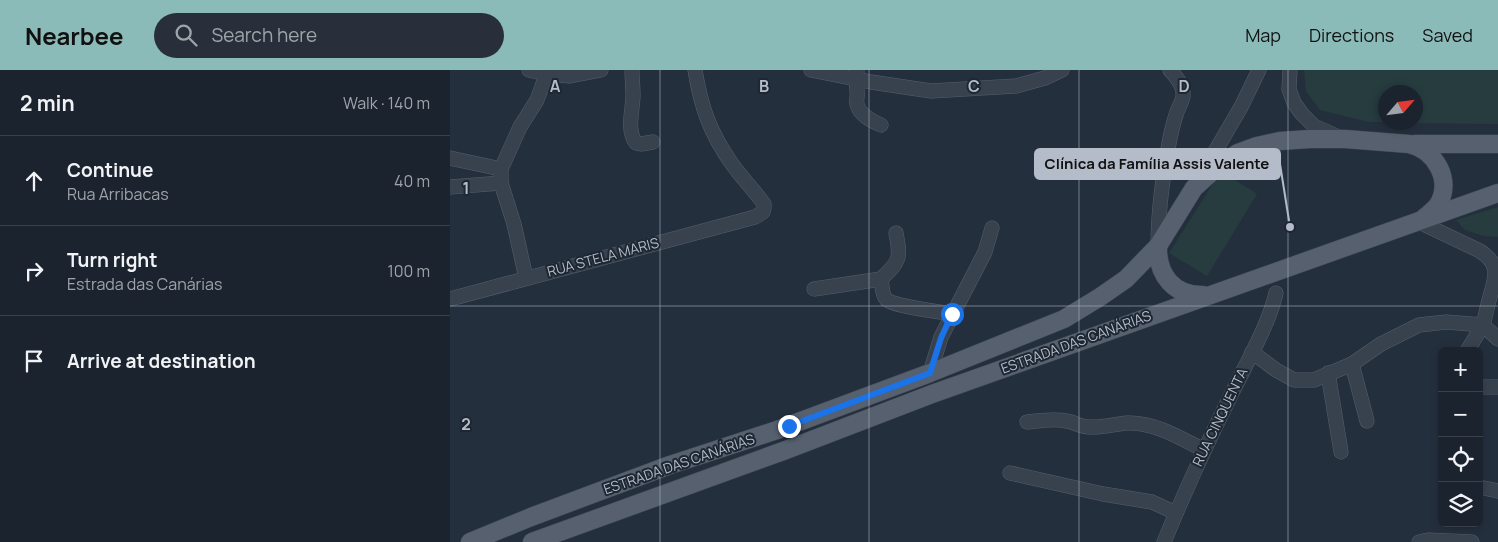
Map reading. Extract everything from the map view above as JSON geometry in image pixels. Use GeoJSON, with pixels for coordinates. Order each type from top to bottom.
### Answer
{"type":"FeatureCollection","features":[{"type":"Feature","properties":{"kind":"main road","name":"ESTRADA DAS CANÁRIAS"},"geometry":{"type":"LineString","coordinates":[[470,542],[531,517],[661,469],[777,430],[930,373],[1064,319],[1126,279],[1158,246],[1194,188],[1217,167],[1238,153],[1257,146],[1280,141],[1310,139],[1345,139],[1404,144]]}},
{"type":"Feature","properties":{"kind":"main road"},"geometry":{"type":"LineString","coordinates":[[1404,144],[1498,144]]}},
{"type":"Feature","properties":{"kind":"main road"},"geometry":{"type":"LineString","coordinates":[[1404,144],[1419,147],[1432,156],[1442,174],[1444,184],[1442,194],[1435,208],[1420,220]]}},
{"type":"Feature","properties":{"kind":"main road","name":"ESTRADA DAS CANÁRIAS"},"geometry":{"type":"LineString","coordinates":[[532,542],[786,450],[932,394],[1498,192]]}},
{"type":"Feature","properties":{"kind":"main road"},"geometry":{"type":"LineString","coordinates":[[1158,246],[1160,266],[1170,283],[1186,293],[1206,295]]}},
{"type":"Feature","properties":{"kind":"main road"},"geometry":{"type":"LineString","coordinates":[[777,430],[786,450]]}},
{"type":"Feature","properties":{"kind":"street"},"geometry":{"type":"LineString","coordinates":[[529,70],[570,76],[601,70]]}},
{"type":"Feature","properties":{"kind":"street"},"geometry":{"type":"LineString","coordinates":[[632,70],[633,94],[630,124],[632,135],[636,143],[653,142]]}},
{"type":"Feature","properties":{"kind":"street","name":"RUA STELA MARIS"},"geometry":{"type":"LineString","coordinates":[[450,299],[756,217],[763,212],[764,204],[722,150],[712,131],[703,111],[695,70]]}},
{"type":"Feature","properties":{"kind":"street"},"geometry":{"type":"LineString","coordinates":[[811,70],[856,74],[871,82],[932,91],[1016,86],[1044,78],[1062,70]]}},
{"type":"Feature","properties":{"kind":"street"},"geometry":{"type":"LineString","coordinates":[[1158,246],[1158,221],[1162,182],[1170,137],[1183,99],[1181,84],[1170,70]]}},
{"type":"Feature","properties":{"kind":"street"},"geometry":{"type":"LineString","coordinates":[[1194,188],[1260,70]]}},
{"type":"Feature","properties":{"kind":"street"},"geometry":{"type":"LineString","coordinates":[[1290,70],[1289,89],[1294,103],[1302,114],[1314,126],[1345,139]]}},
{"type":"Feature","properties":{"kind":"street"},"geometry":{"type":"LineString","coordinates":[[526,278],[501,176],[520,127],[537,100],[547,72]]}},
{"type":"Feature","properties":{"kind":"street"},"geometry":{"type":"LineString","coordinates":[[856,74],[859,110],[865,117],[881,125]]}},
{"type":"Feature","properties":{"kind":"street"},"geometry":{"type":"LineString","coordinates":[[450,158],[501,176]]}},
{"type":"Feature","properties":{"kind":"street"},"geometry":{"type":"LineString","coordinates":[[450,187],[501,176]]}},
{"type":"Feature","properties":{"kind":"street"},"geometry":{"type":"LineString","coordinates":[[1420,220],[1480,251],[1487,256],[1495,267],[1496,278],[1483,325],[1469,347]]}},
{"type":"Feature","properties":{"kind":"street"},"geometry":{"type":"LineString","coordinates":[[930,373],[941,338],[985,252],[992,228]]}},
{"type":"Feature","properties":{"kind":"street"},"geometry":{"type":"LineString","coordinates":[[814,289],[881,280],[898,259],[899,252],[896,233]]}},
{"type":"Feature","properties":{"kind":"street"},"geometry":{"type":"LineString","coordinates":[[881,280],[884,296],[888,300],[952,314]]}},
{"type":"Feature","properties":{"kind":"street","name":"RUA CINQUENTA"},"geometry":{"type":"LineString","coordinates":[[1164,542],[1204,450],[1271,310],[1276,293]]}},
{"type":"Feature","properties":{"kind":"street"},"geometry":{"type":"LineString","coordinates":[[1252,352],[1276,370],[1294,380],[1314,380],[1352,364],[1381,344],[1419,325],[1446,322],[1483,325],[1498,339]]}},
{"type":"Feature","properties":{"kind":"street"},"geometry":{"type":"LineString","coordinates":[[1352,364],[1367,421]]}},
{"type":"Feature","properties":{"kind":"street"},"geometry":{"type":"LineString","coordinates":[[1328,374],[1341,452]]}},
{"type":"Feature","properties":{"kind":"street"},"geometry":{"type":"LineString","coordinates":[[1483,387],[1498,387]]}},
{"type":"Feature","properties":{"kind":"street"},"geometry":{"type":"LineString","coordinates":[[1028,422],[1062,420],[1091,428],[1128,423],[1151,426],[1166,431],[1204,450]]}},
{"type":"Feature","properties":{"kind":"street"},"geometry":{"type":"LineString","coordinates":[[1010,473],[1092,492],[1152,502],[1176,513]]}},
{"type":"Feature","properties":{"kind":"street"},"geometry":{"type":"LineString","coordinates":[[1483,488],[1498,491]]}},
{"type":"Feature","properties":{"kind":"street"},"geometry":{"type":"LineString","coordinates":[[1419,542],[1428,540],[1472,542]]}},
{"type":"Feature","properties":{"kind":"green space"},"geometry":{"type":"Polygon","coordinates":[[[1304,70],[1498,70],[1498,124],[1423,123],[1423,85],[1378,85],[1378,122],[1369,122],[1320,110],[1306,91],[1304,70]]]}},
{"type":"Feature","properties":{"kind":"green space"},"geometry":{"type":"Polygon","coordinates":[[[1221,171],[1257,194],[1207,276],[1169,253],[1221,171]]]}},
{"type":"Feature","properties":{"kind":"green space"},"geometry":{"type":"Polygon","coordinates":[[[1498,207],[1498,237],[1484,236],[1465,230],[1456,220],[1498,207]]]}},
{"type":"Feature","properties":{"kind":"place","name":"Clínica da Família Assis Valente"},"geometry":{"type":"Point","coordinates":[1290,227]}},
{"type":"Feature","properties":{"kind":"route"},"geometry":{"type":"LineString","coordinates":[[789,426],[930,373],[941,338],[952,314]]}}]}
